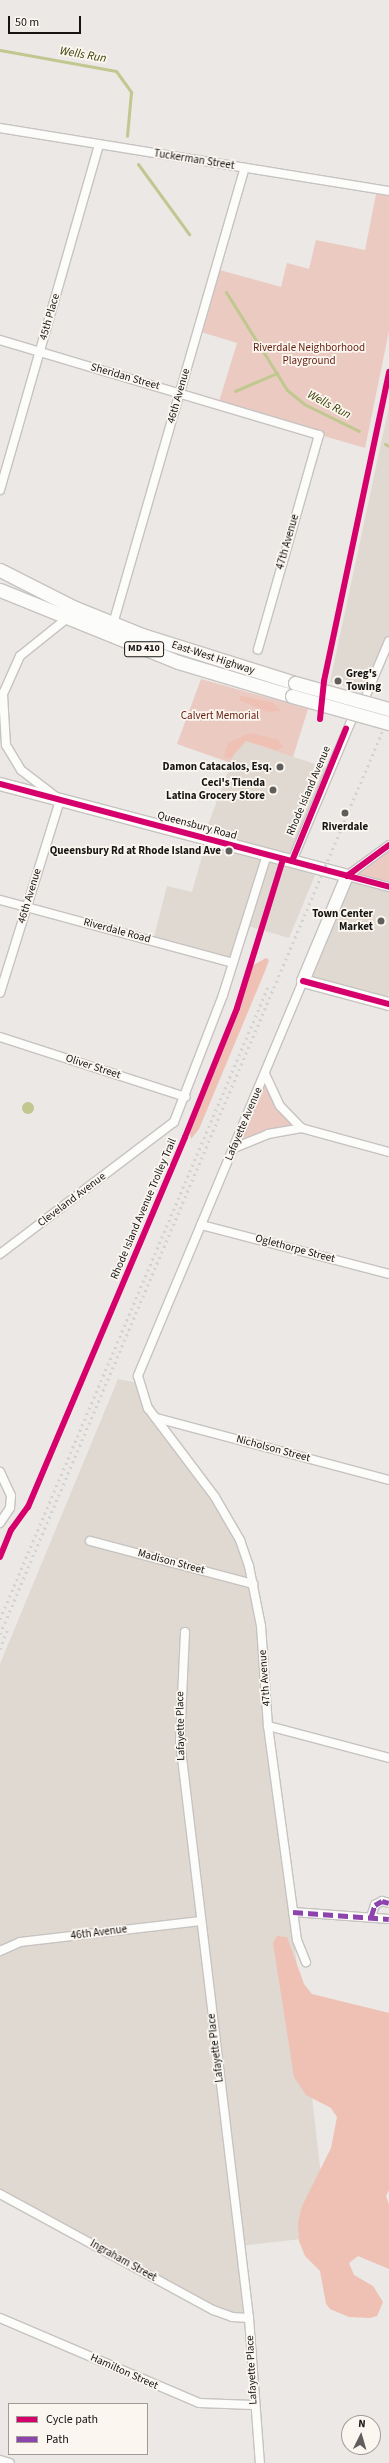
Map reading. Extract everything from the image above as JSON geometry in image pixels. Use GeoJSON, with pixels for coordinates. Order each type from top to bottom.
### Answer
{"type":"FeatureCollection","features":[{"type":"Feature","properties":{"kind":"main road","name":"East-West Highway"},"geometry":{"type":"LineString","coordinates":[[0,570],[42,593],[113,624],[295,683],[389,709]]}},
{"type":"Feature","properties":{"kind":"main road","name":"East-West Highway"},"geometry":{"type":"LineString","coordinates":[[0,590],[66,619],[178,662],[389,724]]}},
{"type":"Feature","properties":{"kind":"street","name":"Tuckerman Street"},"geometry":{"type":"LineString","coordinates":[[0,128],[389,191]]}},
{"type":"Feature","properties":{"kind":"street","name":"45th Place"},"geometry":{"type":"LineString","coordinates":[[0,490],[99,145]]}},
{"type":"Feature","properties":{"kind":"street","name":"46th Avenue"},"geometry":{"type":"LineString","coordinates":[[113,624],[245,168]]}},
{"type":"Feature","properties":{"kind":"street","name":"Sheridan Street"},"geometry":{"type":"LineString","coordinates":[[0,340],[319,435]]}},
{"type":"Feature","properties":{"kind":"street","name":"47th Avenue"},"geometry":{"type":"LineString","coordinates":[[258,649],[319,435]]}},
{"type":"Feature","properties":{"kind":"street"},"geometry":{"type":"LineString","coordinates":[[60,800],[44,791],[17,766],[6,745],[2,708],[6,684],[20,656],[66,619]]}},
{"type":"Feature","properties":{"kind":"street"},"geometry":{"type":"LineString","coordinates":[[367,693],[389,641]]}},
{"type":"Feature","properties":{"kind":"street","name":"Rhode Island Avenue"},"geometry":{"type":"LineString","coordinates":[[292,861],[351,721]]}},
{"type":"Feature","properties":{"kind":"street","name":"Queensbury Road"},"geometry":{"type":"LineString","coordinates":[[0,784],[389,887]]}},
{"type":"Feature","properties":{"kind":"street","name":"46th Avenue"},"geometry":{"type":"LineString","coordinates":[[0,992],[60,800]]}},
{"type":"Feature","properties":{"kind":"street"},"geometry":{"type":"LineString","coordinates":[[347,876],[389,845]]}},
{"type":"Feature","properties":{"kind":"street"},"geometry":{"type":"LineString","coordinates":[[186,1097],[233,963],[267,854]]}},
{"type":"Feature","properties":{"kind":"street","name":"Lafayette Avenue"},"geometry":{"type":"LineString","coordinates":[[156,1418],[144,1400],[138,1376],[347,876]]}},
{"type":"Feature","properties":{"kind":"street","name":"Riverdale Road"},"geometry":{"type":"LineString","coordinates":[[0,900],[233,963]]}},
{"type":"Feature","properties":{"kind":"street"},"geometry":{"type":"LineString","coordinates":[[303,981],[389,1004]]}},
{"type":"Feature","properties":{"kind":"street","name":"Oliver Street"},"geometry":{"type":"LineString","coordinates":[[0,1038],[186,1097]]}},
{"type":"Feature","properties":{"kind":"street"},"geometry":{"type":"LineString","coordinates":[[264,1074],[280,1106],[301,1128]]}},
{"type":"Feature","properties":{"kind":"street","name":"Cleveland Avenue"},"geometry":{"type":"LineString","coordinates":[[0,1254],[145,1147],[174,1122],[186,1097]]}},
{"type":"Feature","properties":{"kind":"street"},"geometry":{"type":"LineString","coordinates":[[234,1148],[268,1134],[301,1128],[389,1152]]}},
{"type":"Feature","properties":{"kind":"street","name":"Oglethorpe Street"},"geometry":{"type":"LineString","coordinates":[[201,1225],[389,1274]]}},
{"type":"Feature","properties":{"kind":"street","name":"47th Avenue"},"geometry":{"type":"LineString","coordinates":[[156,1418],[189,1458],[230,1522],[245,1554],[253,1584],[261,1626],[268,1726],[297,1940],[306,1962]]}},
{"type":"Feature","properties":{"kind":"street","name":"Nicholson Street"},"geometry":{"type":"LineString","coordinates":[[156,1418],[389,1480]]}},
{"type":"Feature","properties":{"kind":"street"},"geometry":{"type":"LineString","coordinates":[[0,1472],[11,1496],[10,1508],[0,1523]]}},
{"type":"Feature","properties":{"kind":"street","name":"Madison Street"},"geometry":{"type":"LineString","coordinates":[[90,1541],[253,1584]]}},
{"type":"Feature","properties":{"kind":"street","name":"Lafayette Place"},"geometry":{"type":"LineString","coordinates":[[186,1632],[180,1741],[249,2318],[253,2405],[260,2463]]}},
{"type":"Feature","properties":{"kind":"street"},"geometry":{"type":"LineString","coordinates":[[268,1726],[389,1758]]}},
{"type":"Feature","properties":{"kind":"street"},"geometry":{"type":"LineString","coordinates":[[371,1917],[375,1905],[382,1901],[389,1903]]}},
{"type":"Feature","properties":{"kind":"street"},"geometry":{"type":"LineString","coordinates":[[293,1912],[371,1917],[382,1921],[389,1919]]}},
{"type":"Feature","properties":{"kind":"street","name":"46th Avenue"},"geometry":{"type":"LineString","coordinates":[[0,1951],[20,1942],[201,1921]]}},
{"type":"Feature","properties":{"kind":"street","name":"Ingraham Street"},"geometry":{"type":"LineString","coordinates":[[0,2194],[213,2310],[232,2317],[249,2318]]}},
{"type":"Feature","properties":{"kind":"street","name":"Hamilton Street"},"geometry":{"type":"LineString","coordinates":[[0,2318],[199,2403],[253,2405]]}},
{"type":"Feature","properties":{"kind":"street"},"geometry":{"type":"LineString","coordinates":[[0,2460],[10,2463]]}},
{"type":"Feature","properties":{"kind":"shaded area"},"geometry":{"type":"Polygon","coordinates":[[[389,406],[389,642],[367,692],[330,682],[389,406]]]}},
{"type":"Feature","properties":{"kind":"shaded area"},"geometry":{"type":"Polygon","coordinates":[[[241,696],[273,703],[281,711],[268,712],[239,700],[241,696]]]}},
{"type":"Feature","properties":{"kind":"shaded area"},"geometry":{"type":"Polygon","coordinates":[[[250,733],[277,739],[283,747],[277,750],[246,741],[231,758],[224,757],[228,743],[250,733]]]}},
{"type":"Feature","properties":{"kind":"shaded area"},"geometry":{"type":"Polygon","coordinates":[[[240,739],[330,769],[292,861],[318,868],[289,938],[245,925],[233,963],[153,941],[167,886],[192,892],[207,839],[203,838],[240,739]]]}},
{"type":"Feature","properties":{"kind":"shaded area"},"geometry":{"type":"Polygon","coordinates":[[[348,876],[389,887],[389,991],[386,1004],[303,981],[348,876]]]}},
{"type":"Feature","properties":{"kind":"shaded area"},"geometry":{"type":"Polygon","coordinates":[[[266,958],[269,960],[265,971],[199,1129],[191,1139],[189,1129],[252,966],[266,958]]]}},
{"type":"Feature","properties":{"kind":"shaded area"},"geometry":{"type":"Polygon","coordinates":[[[26,1102],[30,1102],[34,1108],[30,1114],[26,1114],[22,1110],[22,1106],[26,1102]]]}},
{"type":"Feature","properties":{"kind":"shaded area"},"geometry":{"type":"Polygon","coordinates":[[[118,1379],[138,1383],[188,1458],[240,1540],[253,1585],[328,2236],[238,2246],[246,2318],[231,2317],[0,2194],[0,1664],[118,1379]]]}},
{"type":"Feature","properties":{"kind":"shaded area"},"geometry":{"type":"Polygon","coordinates":[[[277,1936],[287,1937],[304,1984],[312,1994],[389,2013],[389,2190],[386,2196],[389,2205],[389,2269],[358,2256],[349,2263],[354,2275],[373,2286],[383,2302],[377,2316],[370,2318],[349,2317],[330,2309],[326,2304],[320,2271],[305,2256],[299,2241],[298,2222],[302,2206],[331,2148],[337,2117],[331,2108],[306,2095],[294,2077],[273,1943],[277,1936]]]}},
{"type":"Feature","properties":{"kind":"green space","name":"Riverdale Neighborhood Playground"},"geometry":{"type":"Polygon","coordinates":[[[377,189],[389,191],[389,331],[365,448],[218,405],[237,343],[198,331],[216,269],[281,287],[287,263],[309,269],[316,240],[365,250],[377,189]]]}},
{"type":"Feature","properties":{"kind":"green space","name":"Calvert Memorial"},"geometry":{"type":"Polygon","coordinates":[[[201,679],[308,709],[293,757],[240,739],[231,763],[177,744],[201,679]]]}},
{"type":"Feature","properties":{"kind":"green space"},"geometry":{"type":"Polygon","coordinates":[[[389,846],[389,887],[348,876],[389,846]]]}},
{"type":"Feature","properties":{"kind":"green space"},"geometry":{"type":"Polygon","coordinates":[[[264,1074],[270,1089],[301,1128],[234,1148],[264,1074]]]}},
{"type":"Feature","properties":{"kind":"waterway","name":"Wells Run"},"geometry":{"type":"LineString","coordinates":[[0,50],[116,71],[131,92],[127,136]]}},
{"type":"Feature","properties":{"kind":"waterway","name":"Wells Run"},"geometry":{"type":"LineString","coordinates":[[138,164],[189,234]]}},
{"type":"Feature","properties":{"kind":"waterway","name":"Wells Run"},"geometry":{"type":"LineString","coordinates":[[226,292],[287,390],[304,404],[359,431]]}},
{"type":"Feature","properties":{"kind":"waterway"},"geometry":{"type":"LineString","coordinates":[[235,391],[277,373]]}},
{"type":"Feature","properties":{"kind":"waterway","name":"Wells Run"},"geometry":{"type":"LineString","coordinates":[[385,444],[389,446]]}},
{"type":"Feature","properties":{"kind":"railway"},"geometry":{"type":"LineString","coordinates":[[380,722],[389,701]]}},
{"type":"Feature","properties":{"kind":"railway"},"geometry":{"type":"LineString","coordinates":[[0,1634],[389,716]]}},
{"type":"Feature","properties":{"kind":"railway"},"geometry":{"type":"LineString","coordinates":[[0,1619],[268,987]]}},
{"type":"Feature","properties":{"kind":"railway"},"geometry":{"type":"LineString","coordinates":[[0,1649],[8,1628]]}},
{"type":"Feature","properties":{"kind":"marked path"},"geometry":{"type":"LineString","coordinates":[[371,1917],[375,1905],[382,1901],[389,1903]]}},
{"type":"Feature","properties":{"kind":"marked path"},"geometry":{"type":"LineString","coordinates":[[293,1912],[389,1919]]}},
{"type":"Feature","properties":{"kind":"cycle path"},"geometry":{"type":"LineString","coordinates":[[320,719],[324,681],[389,372]]}},
{"type":"Feature","properties":{"kind":"cycle path"},"geometry":{"type":"LineString","coordinates":[[292,861],[346,729]]}},
{"type":"Feature","properties":{"kind":"cycle path"},"geometry":{"type":"LineString","coordinates":[[0,784],[389,887]]}},
{"type":"Feature","properties":{"kind":"cycle path"},"geometry":{"type":"LineString","coordinates":[[347,876],[389,845]]}},
{"type":"Feature","properties":{"kind":"cycle path","name":"Rhode Island Avenue Trolley Trail"},"geometry":{"type":"LineString","coordinates":[[0,1557],[11,1530],[28,1507],[185,1137],[237,1008],[283,859]]}},
{"type":"Feature","properties":{"kind":"cycle path"},"geometry":{"type":"LineString","coordinates":[[303,981],[389,1004]]}},
{"type":"Feature","properties":{"kind":"place","name":"Greg's Towing"},"geometry":{"type":"Point","coordinates":[338,681]}},
{"type":"Feature","properties":{"kind":"place","name":"Damon Catacalos, Esq."},"geometry":{"type":"Point","coordinates":[280,767]}},
{"type":"Feature","properties":{"kind":"place","name":"Ceci's Tienda Latina Grocery Store"},"geometry":{"type":"Point","coordinates":[273,790]}},
{"type":"Feature","properties":{"kind":"place","name":"Riverdale"},"geometry":{"type":"Point","coordinates":[345,813]}},
{"type":"Feature","properties":{"kind":"place","name":"Queensbury Rd at Rhode Island Ave"},"geometry":{"type":"Point","coordinates":[229,851]}},
{"type":"Feature","properties":{"kind":"place","name":"Town Center Market"},"geometry":{"type":"Point","coordinates":[381,921]}}]}
